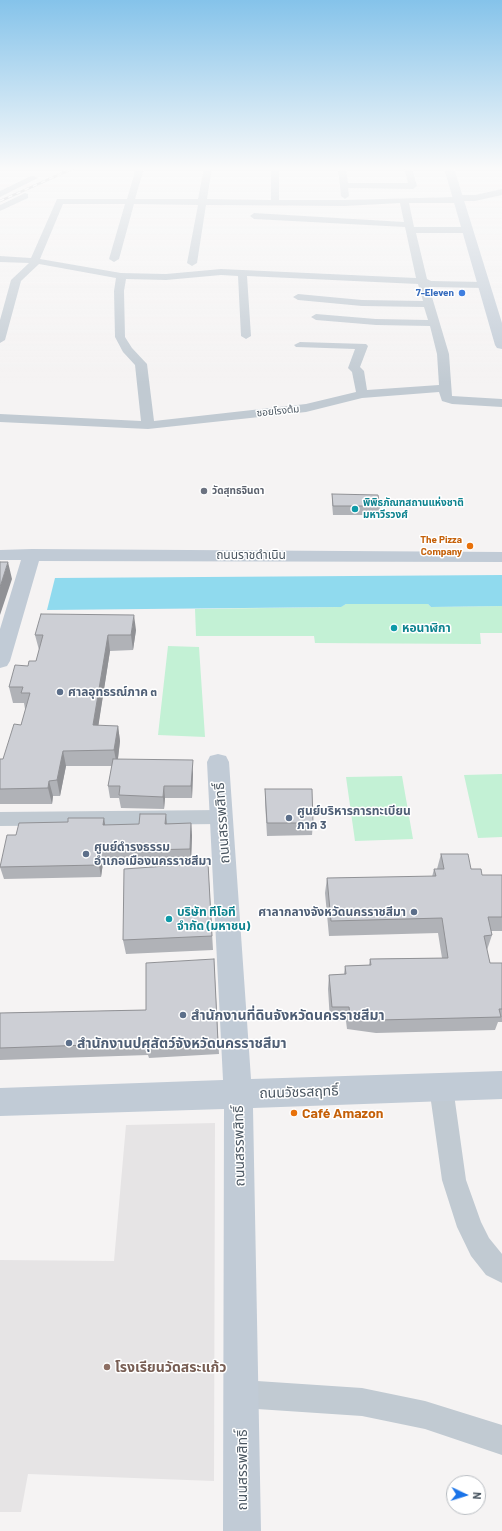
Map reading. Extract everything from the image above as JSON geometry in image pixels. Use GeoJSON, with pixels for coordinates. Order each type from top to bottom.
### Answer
{"type":"FeatureCollection","features":[{"type":"Feature","properties":{"kind":"main road"},"geometry":{"type":"LineString","coordinates":[[471,239],[490,285],[502,345]]}},
{"type":"Feature","properties":{"kind":"main road","name":"ถนนราชดำเนิน"},"geometry":{"type":"LineString","coordinates":[[0,554],[502,557]]}},
{"type":"Feature","properties":{"kind":"main road"},"geometry":{"type":"LineString","coordinates":[[0,661],[32,554]]}},
{"type":"Feature","properties":{"kind":"main road","name":"ถนนสรรพสิทธิ์"},"geometry":{"type":"LineString","coordinates":[[218,762],[238,1094],[242,1394],[242,1531]]}},
{"type":"Feature","properties":{"kind":"main road","name":"ถนนวัชรสฤทธิ์"},"geometry":{"type":"LineString","coordinates":[[0,1102],[502,1085]]}},
{"type":"Feature","properties":{"kind":"street"},"geometry":{"type":"LineString","coordinates":[[0,340],[16,280],[37,259],[45,239]]}},
{"type":"Feature","properties":{"kind":"street"},"geometry":{"type":"LineString","coordinates":[[114,259],[120,239]]}},
{"type":"Feature","properties":{"kind":"street"},"geometry":{"type":"LineString","coordinates":[[192,263],[196,239]]}},
{"type":"Feature","properties":{"kind":"street"},"geometry":{"type":"LineString","coordinates":[[413,239],[422,281],[430,304],[443,354],[446,398],[452,400],[502,403]]}},
{"type":"Feature","properties":{"kind":"street"},"geometry":{"type":"LineString","coordinates":[[0,259],[37,259],[121,276],[166,277],[221,272],[422,281],[430,284],[490,285]]}},
{"type":"Feature","properties":{"kind":"street"},"geometry":{"type":"LineString","coordinates":[[244,273],[242,278],[246,336]]}},
{"type":"Feature","properties":{"kind":"street"},"geometry":{"type":"LineString","coordinates":[[121,276],[119,291],[120,337],[126,350],[141,364],[148,425]]}},
{"type":"Feature","properties":{"kind":"street"},"geometry":{"type":"LineString","coordinates":[[298,297],[362,303],[430,304]]}},
{"type":"Feature","properties":{"kind":"street"},"geometry":{"type":"LineString","coordinates":[[316,317],[376,322],[435,323]]}},
{"type":"Feature","properties":{"kind":"street"},"geometry":{"type":"LineString","coordinates":[[300,345],[362,346],[354,368],[358,371],[362,394]]}},
{"type":"Feature","properties":{"kind":"street","name":"ซอยโรงต้ม"},"geometry":{"type":"LineString","coordinates":[[0,418],[148,425],[306,408],[362,394],[445,388]]}},
{"type":"Feature","properties":{"kind":"street"},"geometry":{"type":"LineString","coordinates":[[0,819],[221,817]]}},
{"type":"Feature","properties":{"kind":"street"},"geometry":{"type":"LineString","coordinates":[[441,1087],[454,1180],[470,1227],[480,1247],[495,1266],[502,1270]]}},
{"type":"Feature","properties":{"kind":"street"},"geometry":{"type":"LineString","coordinates":[[242,1394],[362,1402],[425,1415],[502,1440]]}},
{"type":"Feature","properties":{"kind":"shaded area","name":"โรงเรียนวัดสระแก้ว"},"geometry":{"type":"Polygon","coordinates":[[[215,1123],[214,1481],[28,1474],[21,1512],[0,1512],[0,1260],[114,1261],[126,1125],[215,1123]]]}},
{"type":"Feature","properties":{"kind":"green space"},"geometry":{"type":"Polygon","coordinates":[[[346,604],[428,604],[431,607],[502,606],[502,633],[480,633],[481,644],[315,643],[314,636],[196,636],[195,609],[340,607],[346,604]]]}},
{"type":"Feature","properties":{"kind":"green space"},"geometry":{"type":"Polygon","coordinates":[[[168,646],[199,647],[205,737],[158,735],[168,646]]]}},
{"type":"Feature","properties":{"kind":"green space"},"geometry":{"type":"Polygon","coordinates":[[[502,774],[502,837],[478,838],[464,775],[502,774]]]}},
{"type":"Feature","properties":{"kind":"green space"},"geometry":{"type":"Polygon","coordinates":[[[402,776],[413,839],[355,841],[346,777],[402,776]]]}},
{"type":"Feature","properties":{"kind":"water"},"geometry":{"type":"Polygon","coordinates":[[[502,575],[502,606],[431,607],[428,604],[346,604],[341,607],[47,610],[55,578],[502,575]]]}},
{"type":"Feature","properties":{"kind":"building"},"geometry":{"type":"Polygon","coordinates":[[[332,494],[378,495],[380,506],[333,506],[332,494]]]}},
{"type":"Feature","properties":{"kind":"building"},"geometry":{"type":"Polygon","coordinates":[[[0,562],[8,562],[0,587],[0,562]]]}},
{"type":"Feature","properties":{"kind":"building","name":"ศาลอุทธรณ์ภาค ๓"},"geometry":{"type":"Polygon","coordinates":[[[41,614],[134,615],[131,635],[108,635],[93,725],[118,726],[114,750],[63,751],[57,780],[49,781],[48,788],[0,789],[0,759],[3,759],[14,724],[21,725],[30,693],[21,693],[23,687],[9,687],[15,665],[28,666],[29,661],[36,661],[43,635],[35,635],[41,614]]]}},
{"type":"Feature","properties":{"kind":"building"},"geometry":{"type":"Polygon","coordinates":[[[113,759],[193,760],[191,786],[164,786],[163,797],[119,795],[120,786],[108,786],[113,759]]]}},
{"type":"Feature","properties":{"kind":"building","name":"ศูนย์บริหารการทะเบียน ภาค 3"},"geometry":{"type":"Polygon","coordinates":[[[265,789],[312,789],[313,823],[267,823],[265,789]]]}},
{"type":"Feature","properties":{"kind":"building"},"geometry":{"type":"Polygon","coordinates":[[[140,814],[166,814],[165,824],[191,823],[190,849],[100,851],[99,865],[0,867],[7,835],[16,835],[19,823],[68,822],[68,818],[104,818],[103,825],[139,824],[140,814]]]}},
{"type":"Feature","properties":{"kind":"building"},"geometry":{"type":"Polygon","coordinates":[[[441,854],[468,854],[471,869],[481,869],[482,875],[502,875],[502,917],[488,917],[492,935],[484,936],[490,963],[502,963],[502,1009],[499,1009],[501,1017],[379,1020],[350,1015],[349,1007],[332,1007],[329,975],[346,974],[345,966],[371,965],[370,959],[448,958],[442,918],[331,921],[327,878],[436,876],[434,869],[444,869],[441,854]]]}},
{"type":"Feature","properties":{"kind":"building","name":"บริษัท ทีโอที จำกัด (มหาชน)"},"geometry":{"type":"Polygon","coordinates":[[[208,863],[212,936],[123,940],[124,869],[208,863]]]}},
{"type":"Feature","properties":{"kind":"building"},"geometry":{"type":"Polygon","coordinates":[[[214,959],[218,1042],[147,1047],[147,1043],[0,1048],[0,1013],[146,1010],[146,963],[214,959]]]}},
{"type":"Feature","properties":{"kind":"place","name":"7-Eleven"},"geometry":{"type":"Point","coordinates":[462,293]}},
{"type":"Feature","properties":{"kind":"place","name":"วัดสุทธจินดา"},"geometry":{"type":"Point","coordinates":[204,491]}},
{"type":"Feature","properties":{"kind":"place","name":"พิพิธภัณฑสถานแห่งชาติ มหาวีรวงศ์"},"geometry":{"type":"Point","coordinates":[355,509]}},
{"type":"Feature","properties":{"kind":"place","name":"The Pizza Company"},"geometry":{"type":"Point","coordinates":[470,546]}},
{"type":"Feature","properties":{"kind":"place","name":"หอนาฬิกา"},"geometry":{"type":"Point","coordinates":[394,628]}},
{"type":"Feature","properties":{"kind":"place","name":"ศาลอุทธรณ์ภาค ๓"},"geometry":{"type":"Point","coordinates":[60,692]}},
{"type":"Feature","properties":{"kind":"place","name":"ศูนย์บริหารการทะเบียน ภาค 3"},"geometry":{"type":"Point","coordinates":[289,818]}},
{"type":"Feature","properties":{"kind":"place","name":"ศูนย์ดำรงธรรม อำเภอเมืองนครราชสีมา"},"geometry":{"type":"Point","coordinates":[86,854]}},
{"type":"Feature","properties":{"kind":"place","name":"ศาลากลางจังหวัดนครราชสีมา"},"geometry":{"type":"Point","coordinates":[414,912]}},
{"type":"Feature","properties":{"kind":"place","name":"บริษัท ทีโอที จำกัด (มหาชน)"},"geometry":{"type":"Point","coordinates":[169,919]}},
{"type":"Feature","properties":{"kind":"place","name":"สำนักงานที่ดินจังหวัดนครราชสีมา"},"geometry":{"type":"Point","coordinates":[183,1015]}},
{"type":"Feature","properties":{"kind":"place","name":"สำนักงานปศุสัตว์จังหวัดนครราชสีมา"},"geometry":{"type":"Point","coordinates":[69,1043]}},
{"type":"Feature","properties":{"kind":"place","name":"Café Amazon"},"geometry":{"type":"Point","coordinates":[294,1113]}},
{"type":"Feature","properties":{"kind":"place","name":"โรงเรียนวัดสระแก้ว"},"geometry":{"type":"Point","coordinates":[107,1367]}}]}
